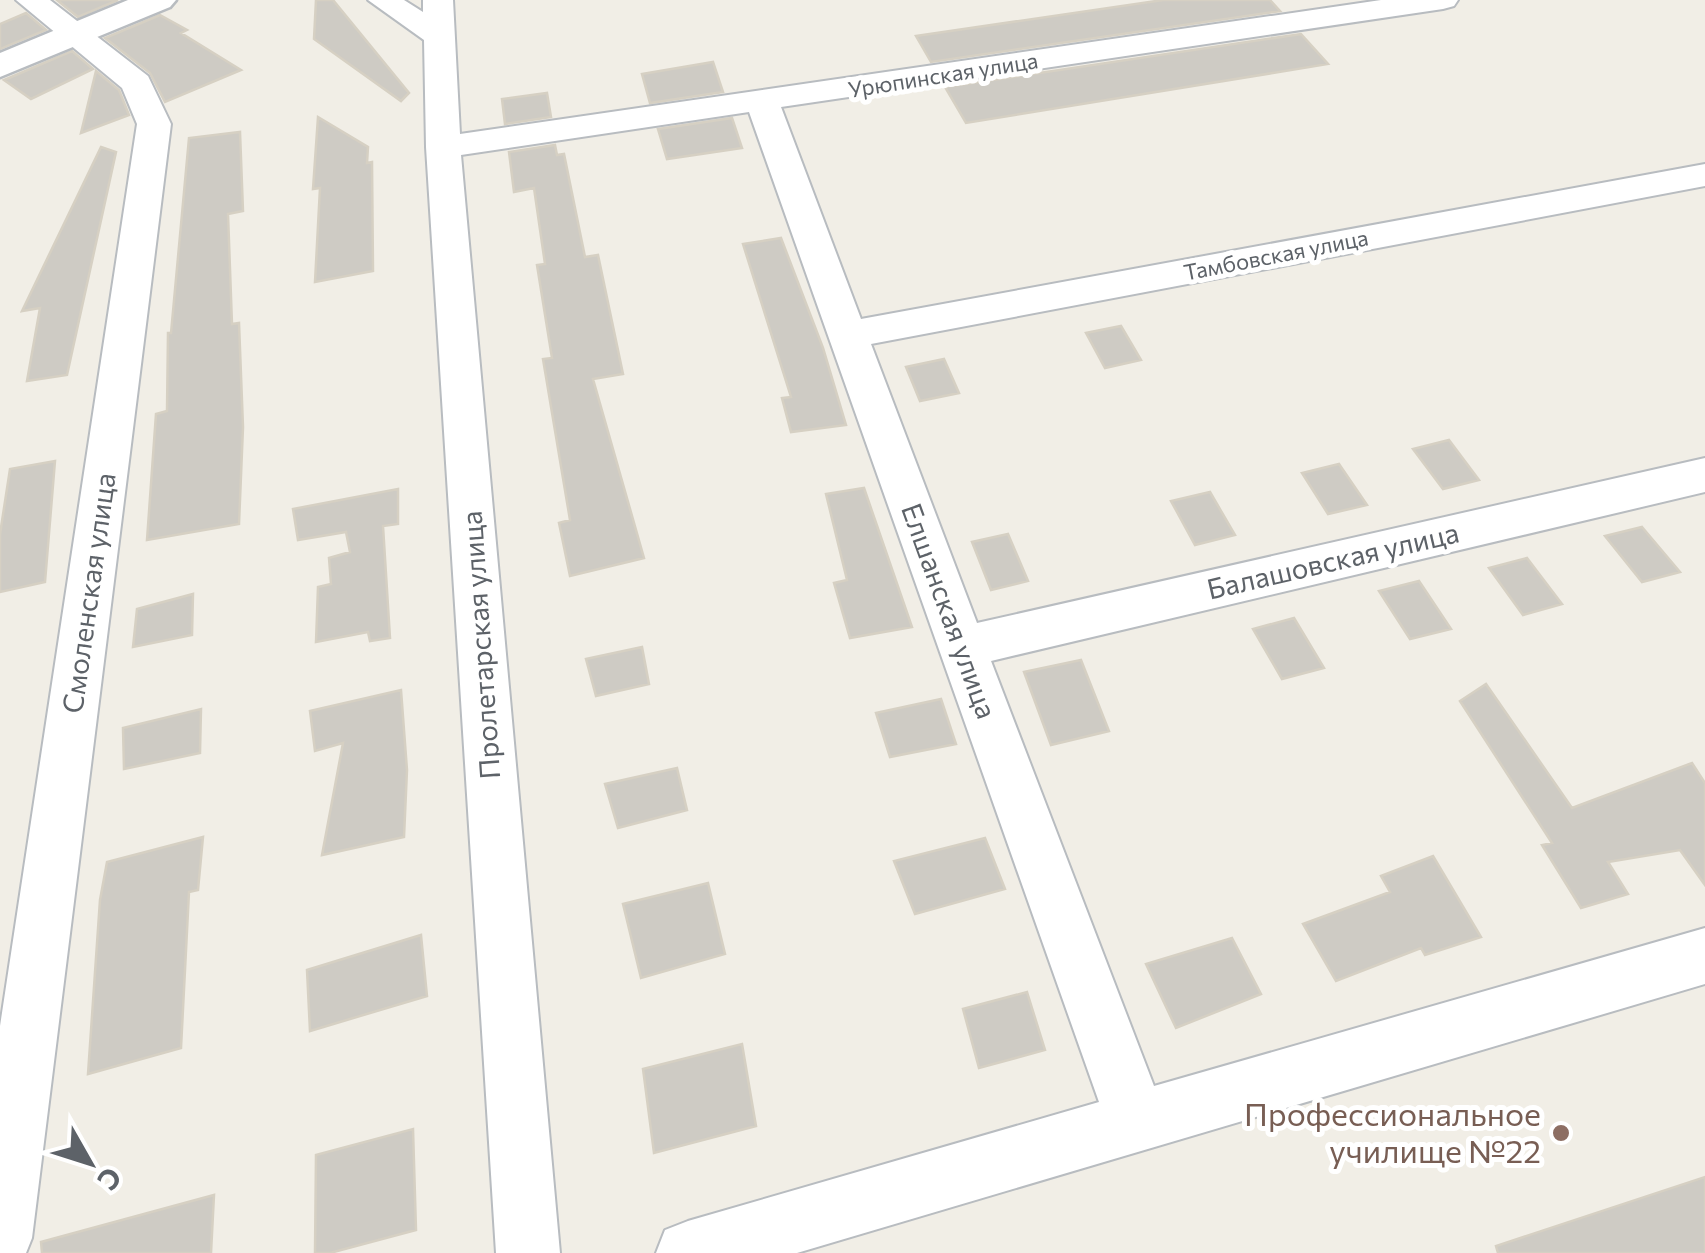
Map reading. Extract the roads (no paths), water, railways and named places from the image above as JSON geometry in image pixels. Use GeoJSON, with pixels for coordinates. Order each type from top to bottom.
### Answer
{"type":"FeatureCollection","features":[{"type":"Feature","properties":{"kind":"street","name":"Смоленская улица"},"geometry":{"type":"LineString","coordinates":[[0,1238],[154,124],[136,84],[32,0]]}},
{"type":"Feature","properties":{"kind":"street"},"geometry":{"type":"LineString","coordinates":[[0,66],[158,0]]}},
{"type":"Feature","properties":{"kind":"street","name":"Пролетарская улица"},"geometry":{"type":"LineString","coordinates":[[383,0],[439,19],[443,147],[528,1253]]}},
{"type":"Feature","properties":{"kind":"street","name":"Урюпинская улица"},"geometry":{"type":"LineString","coordinates":[[443,147],[1443,0]]}},
{"type":"Feature","properties":{"kind":"street","name":"Елшанская улица"},"geometry":{"type":"LineString","coordinates":[[762,102],[1136,1120]]}},
{"type":"Feature","properties":{"kind":"street","name":"Тамбовская улица"},"geometry":{"type":"LineString","coordinates":[[847,335],[1705,175]]}},
{"type":"Feature","properties":{"kind":"street","name":"Балашовская улица"},"geometry":{"type":"LineString","coordinates":[[962,647],[1705,474]]}},
{"type":"Feature","properties":{"kind":"street"},"geometry":{"type":"LineString","coordinates":[[688,1253],[1705,956]]}},
{"type":"Feature","properties":{"kind":"place","name":"Профессиональное училище №22"},"geometry":{"type":"Point","coordinates":[1561,1133]}}]}
